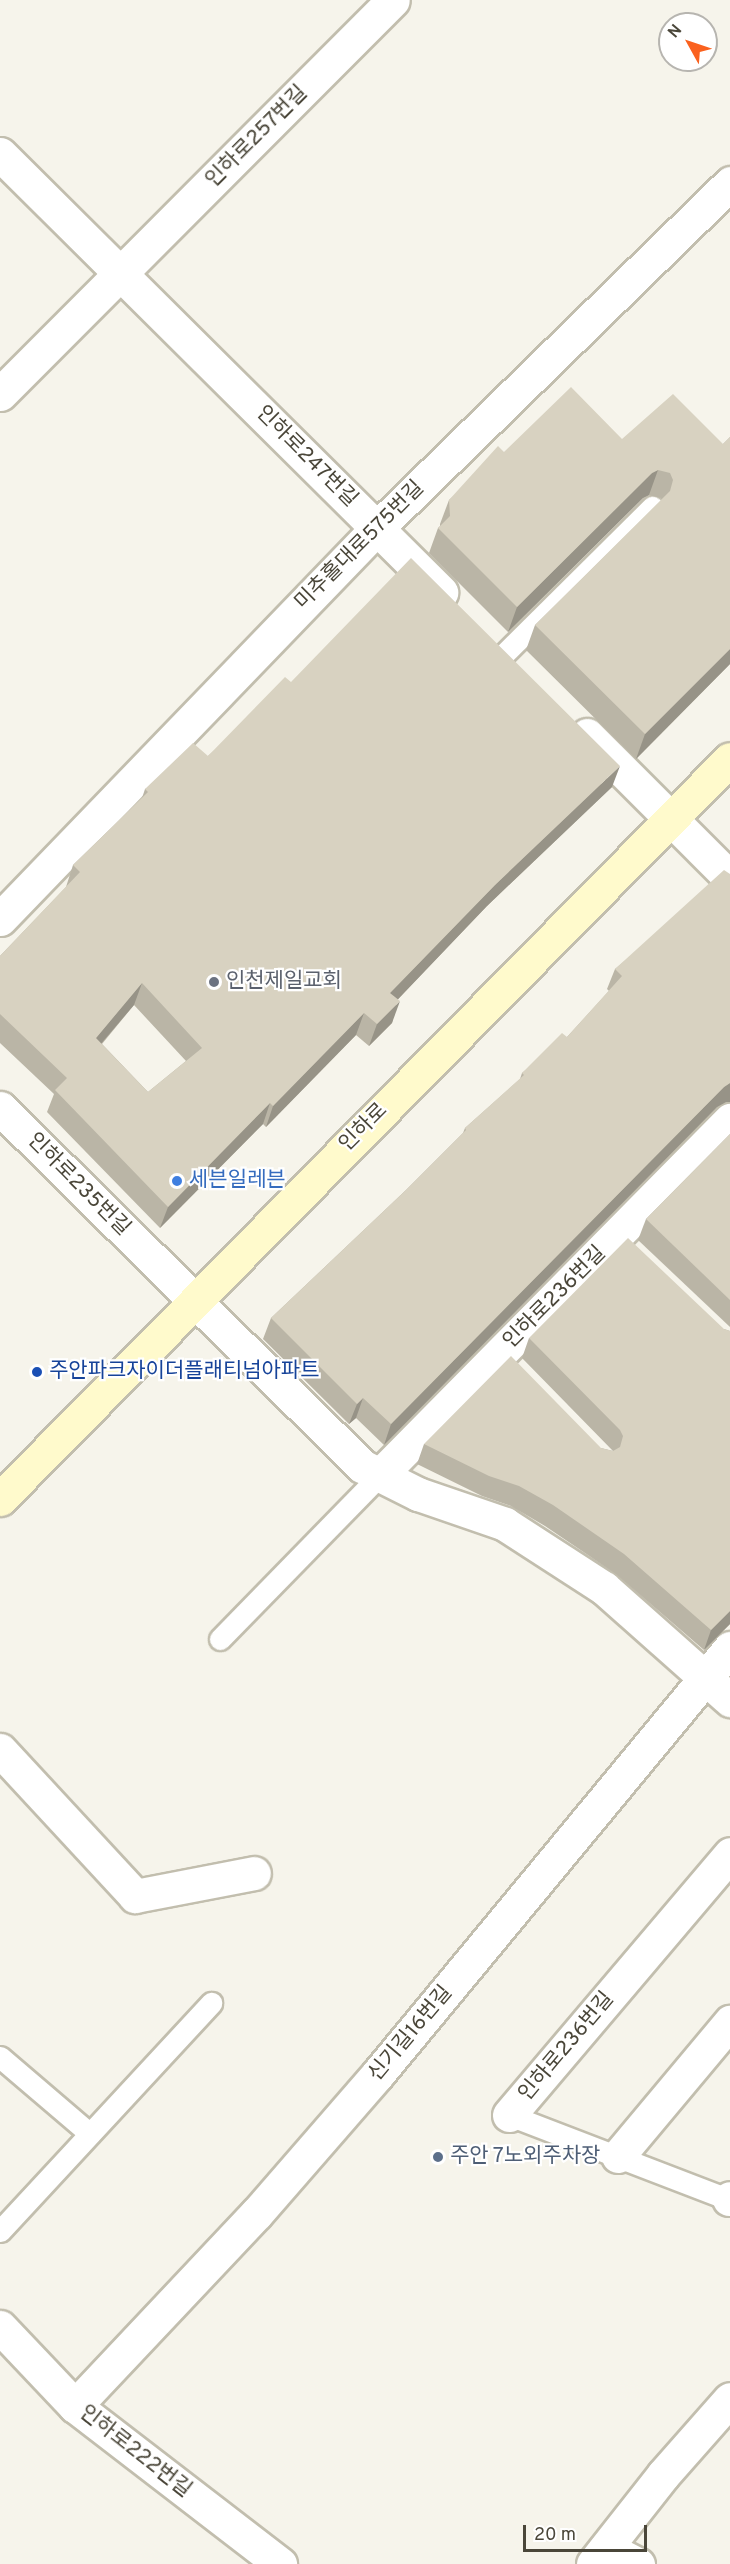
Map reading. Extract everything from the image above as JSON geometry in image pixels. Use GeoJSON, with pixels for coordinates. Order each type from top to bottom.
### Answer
{"type":"FeatureCollection","features":[{"type":"Feature","properties":{"kind":"main road","name":"인하로"},"geometry":{"type":"LineString","coordinates":[[0,1499],[730,759]]}},
{"type":"Feature","properties":{"kind":"street","name":"인하로257번길"},"geometry":{"type":"LineString","coordinates":[[120,273],[393,0]]}},
{"type":"Feature","properties":{"kind":"street","name":"인하로247번길"},"geometry":{"type":"LineString","coordinates":[[0,154],[528,676]]}},
{"type":"Feature","properties":{"kind":"street","name":"미추홀대로575번길"},"geometry":{"type":"LineString","coordinates":[[0,919],[377,528],[730,183]]}},
{"type":"Feature","properties":{"kind":"street"},"geometry":{"type":"LineString","coordinates":[[0,394],[120,273]]}},
{"type":"Feature","properties":{"kind":"street"},"geometry":{"type":"LineString","coordinates":[[567,715],[730,878]]}},
{"type":"Feature","properties":{"kind":"street","name":"인하로235번길"},"geometry":{"type":"LineString","coordinates":[[0,1108],[362,1466],[380,1475]]}},
{"type":"Feature","properties":{"kind":"street","name":"인하로236번길"},"geometry":{"type":"LineString","coordinates":[[380,1475],[508,1362],[624,1244],[730,1120]]}},
{"type":"Feature","properties":{"kind":"street"},"geometry":{"type":"LineString","coordinates":[[380,1475],[418,1494],[505,1524],[604,1588],[730,1700]]}},
{"type":"Feature","properties":{"kind":"street","name":"신기길16번길"},"geometry":{"type":"LineString","coordinates":[[75,2406],[257,2213],[377,2075],[730,1648]]}},
{"type":"Feature","properties":{"kind":"street"},"geometry":{"type":"LineString","coordinates":[[0,1750],[135,1896],[254,1873]]}},
{"type":"Feature","properties":{"kind":"street","name":"인하로236번길"},"geometry":{"type":"LineString","coordinates":[[509,2115],[730,1854]]}},
{"type":"Feature","properties":{"kind":"street"},"geometry":{"type":"LineString","coordinates":[[618,2156],[730,2022]]}},
{"type":"Feature","properties":{"kind":"street","name":"인하로222번길"},"geometry":{"type":"LineString","coordinates":[[0,2327],[75,2406],[280,2564]]}},
{"type":"Feature","properties":{"kind":"street"},"geometry":{"type":"LineString","coordinates":[[638,2564],[599,2556],[663,2475],[727,2408]]}},
{"type":"Feature","properties":{"kind":"lane"},"geometry":{"type":"LineString","coordinates":[[504,654],[652,507]]}},
{"type":"Feature","properties":{"kind":"lane"},"geometry":{"type":"LineString","coordinates":[[220,1639],[380,1475]]}},
{"type":"Feature","properties":{"kind":"lane"},"geometry":{"type":"LineString","coordinates":[[0,2231],[211,2003]]}},
{"type":"Feature","properties":{"kind":"lane"},"geometry":{"type":"LineString","coordinates":[[0,2057],[90,2134]]}},
{"type":"Feature","properties":{"kind":"lane","name":"인하로236번길"},"geometry":{"type":"LineString","coordinates":[[509,2115],[730,2199]]}},
{"type":"Feature","properties":{"kind":"building"},"geometry":{"type":"Polygon","coordinates":[[[571,387],[622,439],[673,394],[723,444],[730,437],[730,649],[645,734],[535,625],[670,491],[673,480],[670,473],[658,470],[652,473],[517,607],[438,528],[450,516],[449,500],[498,446],[504,452],[571,387]]]}},
{"type":"Feature","properties":{"kind":"building"},"geometry":{"type":"Polygon","coordinates":[[[411,558],[620,766],[495,885],[390,993],[400,1001],[377,1024],[364,1013],[273,1106],[270,1103],[168,1207],[55,1090],[67,1078],[0,1014],[0,956],[80,872],[73,865],[148,792],[145,789],[193,743],[208,756],[285,677],[291,682],[411,558]],[[142,983],[96,1038],[148,1092],[202,1048],[142,983]]]}},
{"type":"Feature","properties":{"kind":"building"},"geometry":{"type":"Polygon","coordinates":[[[724,870],[730,874],[730,1083],[391,1424],[363,1398],[357,1404],[271,1318],[406,1190],[466,1130],[465,1128],[524,1075],[522,1073],[562,1033],[567,1037],[622,976],[615,969],[724,870]]]}},
{"type":"Feature","properties":{"kind":"building"},"geometry":{"type":"Polygon","coordinates":[[[730,1134],[730,1300],[646,1219],[730,1134]]]}},
{"type":"Feature","properties":{"kind":"building"},"geometry":{"type":"Polygon","coordinates":[[[628,1238],[724,1329],[730,1331],[730,1611],[711,1630],[624,1554],[553,1505],[519,1486],[489,1476],[424,1444],[511,1356],[601,1448],[613,1451],[620,1447],[623,1436],[620,1430],[529,1338],[628,1238]]]}},
{"type":"Feature","properties":{"kind":"place","name":"인천제일교회"},"geometry":{"type":"Point","coordinates":[214,982]}},
{"type":"Feature","properties":{"kind":"place","name":"세븐일레븐"},"geometry":{"type":"Point","coordinates":[177,1181]}},
{"type":"Feature","properties":{"kind":"place","name":"주안파크자이더플래티넘아파트"},"geometry":{"type":"Point","coordinates":[37,1372]}},
{"type":"Feature","properties":{"kind":"place","name":"주안 7노외주차장"},"geometry":{"type":"Point","coordinates":[438,2157]}}]}
